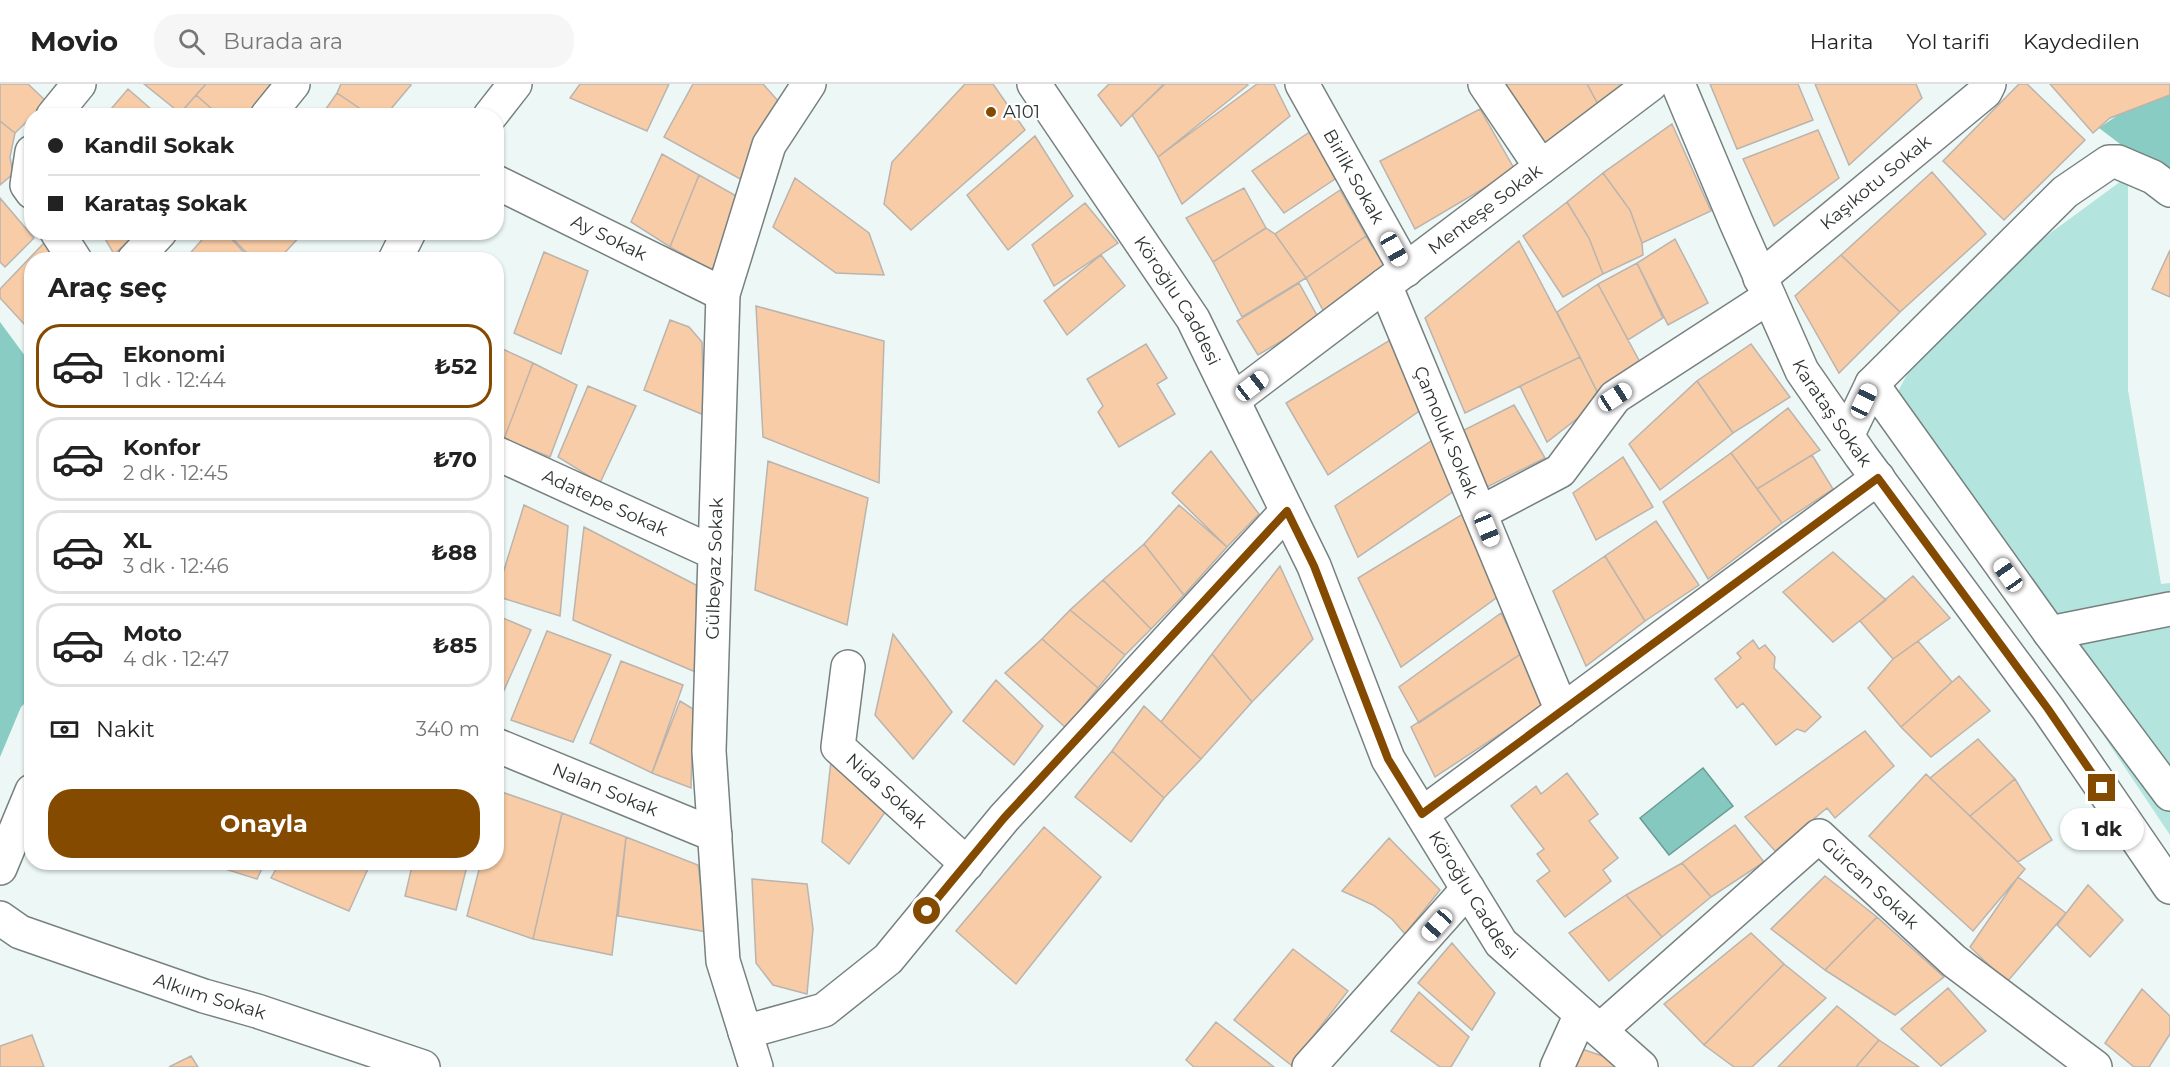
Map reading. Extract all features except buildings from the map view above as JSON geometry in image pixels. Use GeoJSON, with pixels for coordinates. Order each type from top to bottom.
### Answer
{"type":"FeatureCollection","features":[{"type":"Feature","properties":{"kind":"street"},"geometry":{"type":"LineString","coordinates":[[60,108],[79,84]]}},
{"type":"Feature","properties":{"kind":"street"},"geometry":{"type":"LineString","coordinates":[[273,108],[292,84]]}},
{"type":"Feature","properties":{"kind":"street"},"geometry":{"type":"LineString","coordinates":[[496,108],[515,84]]}},
{"type":"Feature","properties":{"kind":"street","name":"Gülbeyaz Sokak"},"geometry":{"type":"LineString","coordinates":[[756,1067],[723,961],[709,751],[723,294],[769,145],[809,84]]}},
{"type":"Feature","properties":{"kind":"street","name":"Köroğlu Caddesi"},"geometry":{"type":"LineString","coordinates":[[1034,84],[1193,319],[1314,566],[1388,759],[1501,943],[1641,1067]]}},
{"type":"Feature","properties":{"kind":"street","name":"Birlik Sokak"},"geometry":{"type":"LineString","coordinates":[[1302,84],[1395,277]]}},
{"type":"Feature","properties":{"kind":"street"},"geometry":{"type":"LineString","coordinates":[[1485,84],[1541,167]]}},
{"type":"Feature","properties":{"kind":"street","name":"Menteşe Sokak"},"geometry":{"type":"LineString","coordinates":[[1233,400],[1651,84]]}},
{"type":"Feature","properties":{"kind":"street","name":"Karataş Sokak"},"geometry":{"type":"LineString","coordinates":[[1678,84],[1802,371],[1847,436],[2048,709],[2170,887]]}},
{"type":"Feature","properties":{"kind":"street","name":"Kaşıkotu Sokak"},"geometry":{"type":"LineString","coordinates":[[1480,513],[1560,471],[1615,397],[1765,287],[1984,92],[1989,84]]}},
{"type":"Feature","properties":{"kind":"street"},"geometry":{"type":"LineString","coordinates":[[1847,436],[1872,384],[2065,192],[2109,162],[2118,162],[2153,177],[2170,190]]}},
{"type":"Feature","properties":{"kind":"street","name":"Ay Sokak"},"geometry":{"type":"LineString","coordinates":[[504,186],[723,294]]}},
{"type":"Feature","properties":{"kind":"street"},"geometry":{"type":"LineString","coordinates":[[141,252],[153,240]]}},
{"type":"Feature","properties":{"kind":"street","name":"Çamoluk Sokak"},"geometry":{"type":"LineString","coordinates":[[1395,277],[1480,513],[1562,711]]}},
{"type":"Feature","properties":{"kind":"street"},"geometry":{"type":"LineString","coordinates":[[1872,384],[2049,633],[2170,794]]}},
{"type":"Feature","properties":{"kind":"street","name":"Adatepe Sokak"},"geometry":{"type":"LineString","coordinates":[[504,457],[715,553]]}},
{"type":"Feature","properties":{"kind":"street"},"geometry":{"type":"LineString","coordinates":[[1422,814],[1878,478]]}},
{"type":"Feature","properties":{"kind":"street"},"geometry":{"type":"LineString","coordinates":[[745,1032],[824,1010],[888,959],[1004,818],[1287,511]]}},
{"type":"Feature","properties":{"kind":"street"},"geometry":{"type":"LineString","coordinates":[[2049,633],[2170,609]]}},
{"type":"Feature","properties":{"kind":"street","name":"Nida Sokak"},"geometry":{"type":"LineString","coordinates":[[848,667],[838,747],[967,864]]}},
{"type":"Feature","properties":{"kind":"street","name":"Nalan Sokak"},"geometry":{"type":"LineString","coordinates":[[504,748],[715,835]]}},
{"type":"Feature","properties":{"kind":"street"},"geometry":{"type":"LineString","coordinates":[[0,868],[24,810]]}},
{"type":"Feature","properties":{"kind":"street","name":"Gürcan Sokak"},"geometry":{"type":"LineString","coordinates":[[1590,1022],[1819,836],[1954,961],[2095,1067]]}},
{"type":"Feature","properties":{"kind":"street"},"geometry":{"type":"LineString","coordinates":[[1309,1067],[1468,889]]}},
{"type":"Feature","properties":{"kind":"street","name":"Alkıım Sokak"},"geometry":{"type":"LineString","coordinates":[[0,918],[20,932],[204,996],[257,1011],[423,1067]]}},
{"type":"Feature","properties":{"kind":"street"},"geometry":{"type":"LineString","coordinates":[[1557,1067],[1590,1022]]}},
{"type":"Feature","properties":{"kind":"shaded area"},"geometry":{"type":"Polygon","coordinates":[[[2163,84],[2170,84],[2170,182],[2099,128],[2163,84]]]}},
{"type":"Feature","properties":{"kind":"shaded area"},"geometry":{"type":"Polygon","coordinates":[[[2128,176],[2128,390],[2161,584],[2170,583],[2170,835],[2019,609],[1882,421],[1909,371],[2023,253],[2128,176]]]}},
{"type":"Feature","properties":{"kind":"shaded area"},"geometry":{"type":"Polygon","coordinates":[[[0,322],[24,355],[24,704],[0,757],[0,322]]]}},
{"type":"Feature","properties":{"kind":"shaded area"},"geometry":{"type":"Polygon","coordinates":[[[1703,768],[1733,806],[1669,855],[1640,818],[1703,768]]]}},
{"type":"Feature","properties":{"kind":"place","name":"A101"},"geometry":{"type":"Point","coordinates":[991,112]}},
{"type":"Feature","properties":{"kind":"route"},"geometry":{"type":"LineString","coordinates":[[927,911],[1004,818],[1287,511],[1314,566],[1388,759],[1422,814],[1878,478],[2048,709],[2102,788]]}}]}
